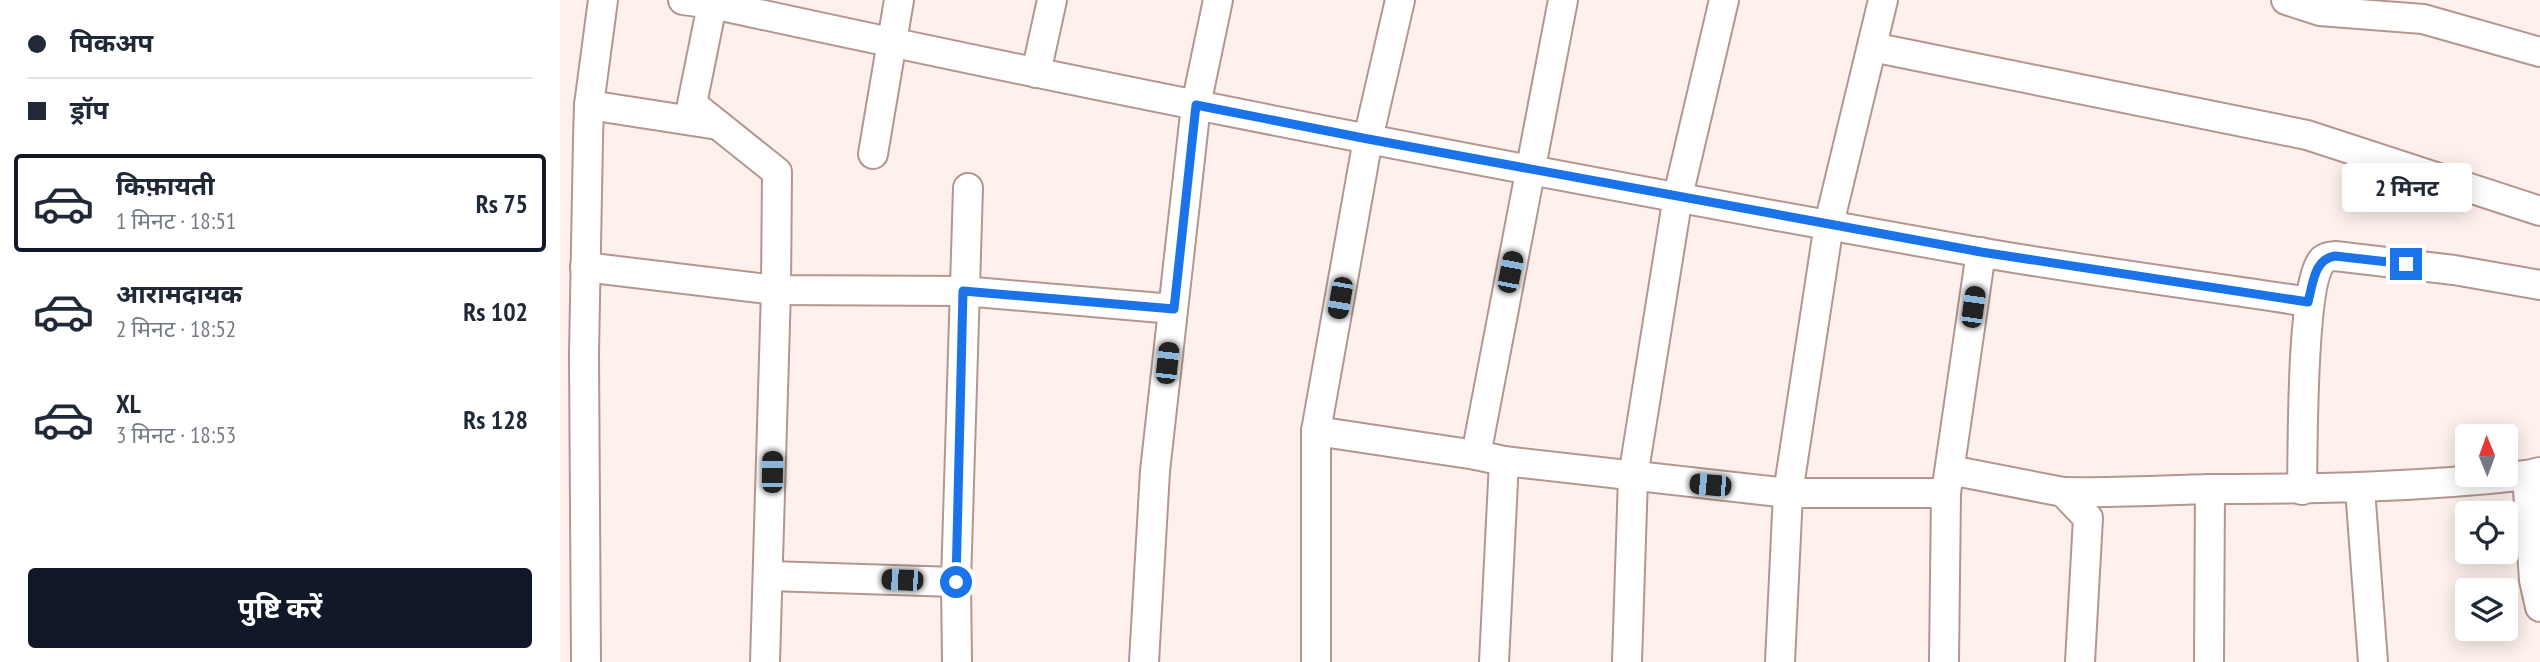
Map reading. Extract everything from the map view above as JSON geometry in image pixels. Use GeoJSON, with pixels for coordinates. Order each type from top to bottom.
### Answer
{"type":"FeatureCollection","features":[{"type":"Feature","properties":{"kind":"street"},"geometry":{"type":"LineString","coordinates":[[586,662],[572,354],[585,267],[589,105],[603,0]]}},
{"type":"Feature","properties":{"kind":"street"},"geometry":{"type":"LineString","coordinates":[[683,0],[713,2],[1036,74],[1368,139],[1981,252],[2308,302]]}},
{"type":"Feature","properties":{"kind":"street"},"geometry":{"type":"LineString","coordinates":[[873,154],[899,0]]}},
{"type":"Feature","properties":{"kind":"street"},"geometry":{"type":"LineString","coordinates":[[1036,74],[1052,0]]}},
{"type":"Feature","properties":{"kind":"street"},"geometry":{"type":"LineString","coordinates":[[1144,662],[1155,471],[1196,105],[1218,0]]}},
{"type":"Feature","properties":{"kind":"street"},"geometry":{"type":"LineString","coordinates":[[1316,662],[1316,431],[1368,139],[1400,0]]}},
{"type":"Feature","properties":{"kind":"street"},"geometry":{"type":"LineString","coordinates":[[1476,454],[1563,0]]}},
{"type":"Feature","properties":{"kind":"street"},"geometry":{"type":"LineString","coordinates":[[1627,662],[1633,477],[1678,196],[1724,0]]}},
{"type":"Feature","properties":{"kind":"street"},"geometry":{"type":"LineString","coordinates":[[1780,662],[1788,493],[1829,224],[1883,0]]}},
{"type":"Feature","properties":{"kind":"street"},"geometry":{"type":"LineString","coordinates":[[2286,0],[2423,19],[2540,52]]}},
{"type":"Feature","properties":{"kind":"street"},"geometry":{"type":"LineString","coordinates":[[713,2],[692,104],[777,172],[765,662]]}},
{"type":"Feature","properties":{"kind":"street"},"geometry":{"type":"LineString","coordinates":[[1872,47],[2307,135],[2540,211]]}},
{"type":"Feature","properties":{"kind":"street"},"geometry":{"type":"LineString","coordinates":[[589,105],[720,126]]}},
{"type":"Feature","properties":{"kind":"street"},"geometry":{"type":"LineString","coordinates":[[957,662],[956,582],[968,188]]}},
{"type":"Feature","properties":{"kind":"street"},"geometry":{"type":"LineString","coordinates":[[1944,662],[1948,481],[1981,252]]}},
{"type":"Feature","properties":{"kind":"street"},"geometry":{"type":"LineString","coordinates":[[2302,490],[2308,302],[2319,264],[2325,257],[2454,270],[2540,285]]}},
{"type":"Feature","properties":{"kind":"street"},"geometry":{"type":"LineString","coordinates":[[585,267],[776,290],[963,291],[1174,309]]}},
{"type":"Feature","properties":{"kind":"street"},"geometry":{"type":"LineString","coordinates":[[1316,431],[1476,454],[1504,461],[1788,493],[1948,481],[2063,492],[2360,489],[2455,483],[2534,474],[2534,580],[2540,607]]}},
{"type":"Feature","properties":{"kind":"street"},"geometry":{"type":"LineString","coordinates":[[1494,662],[1504,461]]}},
{"type":"Feature","properties":{"kind":"street"},"geometry":{"type":"LineString","coordinates":[[2209,662],[2210,489]]}},
{"type":"Feature","properties":{"kind":"street"},"geometry":{"type":"LineString","coordinates":[[2360,489],[2373,662]]}},
{"type":"Feature","properties":{"kind":"street"},"geometry":{"type":"LineString","coordinates":[[2063,492],[2088,518],[2080,662]]}},
{"type":"Feature","properties":{"kind":"street"},"geometry":{"type":"LineString","coordinates":[[769,576],[956,582]]}},
{"type":"Feature","properties":{"kind":"route"},"geometry":{"type":"LineString","coordinates":[[956,582],[963,291],[1174,309],[1196,105],[1981,252],[2308,302],[2319,264],[2325,257],[2406,264]]}}]}
